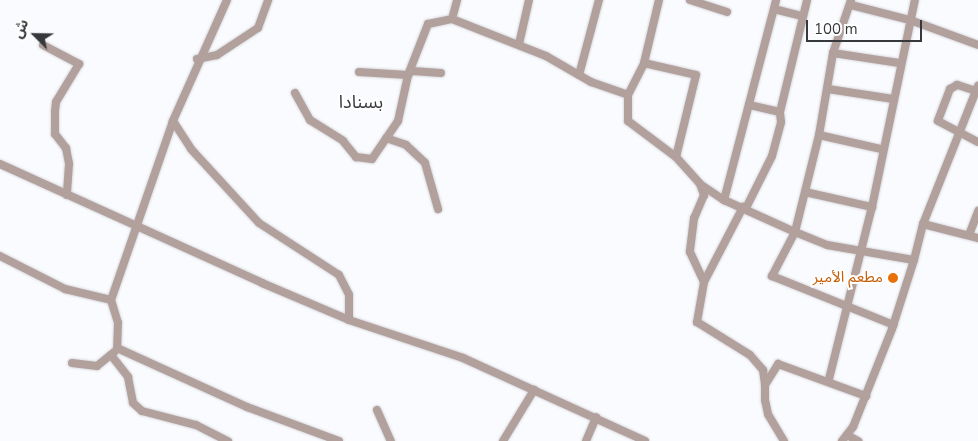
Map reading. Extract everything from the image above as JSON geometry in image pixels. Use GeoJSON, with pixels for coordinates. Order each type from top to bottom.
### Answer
{"type":"FeatureCollection","features":[{"type":"Feature","properties":{"kind":"street"},"geometry":{"type":"LineString","coordinates":[[72,363],[97,366],[117,348],[118,323],[111,300],[173,120],[198,59],[227,0]]}},
{"type":"Feature","properties":{"kind":"street"},"geometry":{"type":"LineString","coordinates":[[198,59],[216,55],[258,28],[268,0]]}},
{"type":"Feature","properties":{"kind":"street"},"geometry":{"type":"LineString","coordinates":[[452,19],[457,0]]}},
{"type":"Feature","properties":{"kind":"street"},"geometry":{"type":"LineString","coordinates":[[519,44],[529,0]]}},
{"type":"Feature","properties":{"kind":"street"},"geometry":{"type":"LineString","coordinates":[[579,75],[599,0]]}},
{"type":"Feature","properties":{"kind":"street"},"geometry":{"type":"LineString","coordinates":[[659,0],[644,63],[628,95],[628,121],[676,157],[700,184],[724,200],[827,245],[914,260]]}},
{"type":"Feature","properties":{"kind":"street"},"geometry":{"type":"LineString","coordinates":[[690,0],[727,12]]}},
{"type":"Feature","properties":{"kind":"street"},"geometry":{"type":"LineString","coordinates":[[724,200],[776,0]]}},
{"type":"Feature","properties":{"kind":"street"},"geometry":{"type":"LineString","coordinates":[[784,441],[768,414],[763,370],[750,355],[697,322],[704,282],[772,156],[780,112],[807,0]]}},
{"type":"Feature","properties":{"kind":"street"},"geometry":{"type":"LineString","coordinates":[[829,379],[849,308],[872,207],[881,149],[899,63],[915,0]]}},
{"type":"Feature","properties":{"kind":"street"},"geometry":{"type":"LineString","coordinates":[[894,325],[773,280],[773,272],[795,232],[820,134],[833,53],[851,3],[910,20],[978,45]]}},
{"type":"Feature","properties":{"kind":"street"},"geometry":{"type":"LineString","coordinates":[[774,9],[803,16]]}},
{"type":"Feature","properties":{"kind":"street"},"geometry":{"type":"LineString","coordinates":[[295,93],[310,120],[344,141],[356,157],[372,159],[398,121],[408,74],[428,24],[452,19],[519,44],[579,75],[628,95]]}},
{"type":"Feature","properties":{"kind":"street"},"geometry":{"type":"LineString","coordinates":[[44,45],[79,64],[56,102],[55,111],[55,134],[66,148],[69,164],[68,195]]}},
{"type":"Feature","properties":{"kind":"street"},"geometry":{"type":"LineString","coordinates":[[833,53],[899,63]]}},
{"type":"Feature","properties":{"kind":"street"},"geometry":{"type":"LineString","coordinates":[[644,63],[696,75],[676,157]]}},
{"type":"Feature","properties":{"kind":"street"},"geometry":{"type":"LineString","coordinates":[[359,72],[408,74],[412,71],[441,73]]}},
{"type":"Feature","properties":{"kind":"street"},"geometry":{"type":"LineString","coordinates":[[858,441],[844,438],[866,396],[894,325],[923,224],[960,135],[977,89],[953,87],[938,115],[940,125],[960,135],[978,142]]}},
{"type":"Feature","properties":{"kind":"street"},"geometry":{"type":"LineString","coordinates":[[828,89],[892,99]]}},
{"type":"Feature","properties":{"kind":"street"},"geometry":{"type":"LineString","coordinates":[[750,105],[780,112]]}},
{"type":"Feature","properties":{"kind":"street"},"geometry":{"type":"LineString","coordinates":[[173,120],[191,149],[260,222],[339,275],[349,295],[349,320]]}},
{"type":"Feature","properties":{"kind":"street"},"geometry":{"type":"LineString","coordinates":[[820,134],[881,149]]}},
{"type":"Feature","properties":{"kind":"street"},"geometry":{"type":"LineString","coordinates":[[386,138],[406,145],[425,163],[438,208]]}},
{"type":"Feature","properties":{"kind":"street"},"geometry":{"type":"LineString","coordinates":[[0,164],[135,226],[349,320],[463,358],[646,441]]}},
{"type":"Feature","properties":{"kind":"street"},"geometry":{"type":"LineString","coordinates":[[700,184],[704,195],[694,218],[690,252],[704,282]]}},
{"type":"Feature","properties":{"kind":"street"},"geometry":{"type":"LineString","coordinates":[[805,192],[872,207]]}},
{"type":"Feature","properties":{"kind":"street"},"geometry":{"type":"LineString","coordinates":[[969,235],[978,211]]}},
{"type":"Feature","properties":{"kind":"street"},"geometry":{"type":"LineString","coordinates":[[923,224],[978,238]]}},
{"type":"Feature","properties":{"kind":"street"},"geometry":{"type":"LineString","coordinates":[[0,256],[65,289],[111,300]]}},
{"type":"Feature","properties":{"kind":"street"},"geometry":{"type":"LineString","coordinates":[[117,348],[247,407],[339,441]]}},
{"type":"Feature","properties":{"kind":"street"},"geometry":{"type":"LineString","coordinates":[[111,355],[128,377],[133,403],[142,412],[196,425],[228,441]]}},
{"type":"Feature","properties":{"kind":"street"},"geometry":{"type":"LineString","coordinates":[[765,385],[778,364],[829,379],[866,396]]}},
{"type":"Feature","properties":{"kind":"street"},"geometry":{"type":"LineString","coordinates":[[503,441],[534,390]]}},
{"type":"Feature","properties":{"kind":"street"},"geometry":{"type":"LineString","coordinates":[[377,410],[391,441]]}},
{"type":"Feature","properties":{"kind":"street"},"geometry":{"type":"LineString","coordinates":[[586,441],[596,417]]}},
{"type":"Feature","properties":{"kind":"place","name":"مطعم الأمير"},"geometry":{"type":"Point","coordinates":[893,278]}},
{"type":"Feature","properties":{"kind":"district","name":"بسنادا"},"geometry":{"type":"Point","coordinates":[361,102]}}]}
